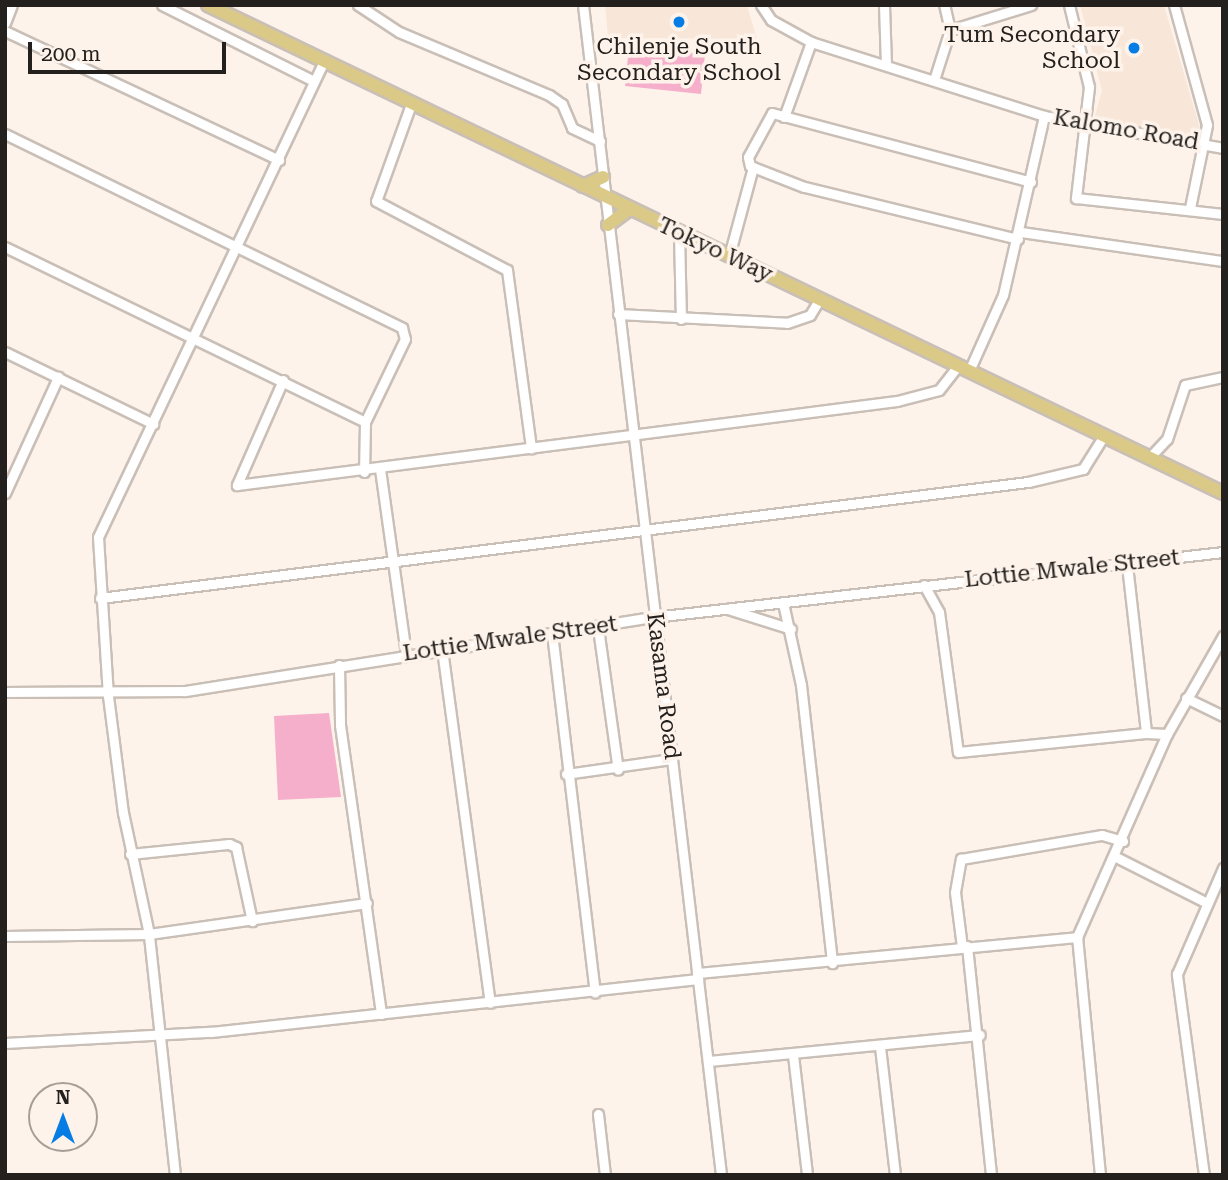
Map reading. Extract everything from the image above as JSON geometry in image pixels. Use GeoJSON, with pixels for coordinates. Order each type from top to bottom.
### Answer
{"type":"FeatureCollection","features":[{"type":"Feature","properties":{"kind":"main road","name":"Tokyo Way"},"geometry":{"type":"LineString","coordinates":[[208,5],[1223,493]]}},
{"type":"Feature","properties":{"kind":"main road"},"geometry":{"type":"LineString","coordinates":[[582,186],[603,177]]}},
{"type":"Feature","properties":{"kind":"main road"},"geometry":{"type":"LineString","coordinates":[[608,225],[629,209]]}},
{"type":"Feature","properties":{"kind":"street"},"geometry":{"type":"LineString","coordinates":[[5,23],[12,5]]}},
{"type":"Feature","properties":{"kind":"street"},"geometry":{"type":"LineString","coordinates":[[162,5],[314,81]]}},
{"type":"Feature","properties":{"kind":"street"},"geometry":{"type":"LineString","coordinates":[[358,5],[400,32],[549,95],[562,104],[572,128],[600,141]]}},
{"type":"Feature","properties":{"kind":"street","name":"Kasama Road"},"geometry":{"type":"LineString","coordinates":[[583,5],[721,1175]]}},
{"type":"Feature","properties":{"kind":"street","name":"Kalomo Road"},"geometry":{"type":"LineString","coordinates":[[761,5],[771,20],[811,42],[1044,116],[1087,128],[1223,148]]}},
{"type":"Feature","properties":{"kind":"street"},"geometry":{"type":"LineString","coordinates":[[884,5],[886,64]]}},
{"type":"Feature","properties":{"kind":"street"},"geometry":{"type":"LineString","coordinates":[[934,80],[950,30],[944,5]]}},
{"type":"Feature","properties":{"kind":"street"},"geometry":{"type":"LineString","coordinates":[[950,30],[1031,5]]}},
{"type":"Feature","properties":{"kind":"street"},"geometry":{"type":"LineString","coordinates":[[1069,5],[1086,66],[1087,128],[1075,191],[1081,202],[1190,208],[1223,214]]}},
{"type":"Feature","properties":{"kind":"street"},"geometry":{"type":"LineString","coordinates":[[1174,5],[1205,108],[1205,145],[1190,208]]}},
{"type":"Feature","properties":{"kind":"street"},"geometry":{"type":"LineString","coordinates":[[5,31],[279,160]]}},
{"type":"Feature","properties":{"kind":"street"},"geometry":{"type":"LineString","coordinates":[[785,117],[811,42]]}},
{"type":"Feature","properties":{"kind":"street"},"geometry":{"type":"LineString","coordinates":[[176,1175],[149,934],[130,854],[108,696],[98,537],[197,337],[324,61]]}},
{"type":"Feature","properties":{"kind":"street"},"geometry":{"type":"LineString","coordinates":[[411,104],[376,201],[507,270],[531,448]]}},
{"type":"Feature","properties":{"kind":"street"},"geometry":{"type":"LineString","coordinates":[[729,256],[753,167],[748,157],[772,113],[1031,182]]}},
{"type":"Feature","properties":{"kind":"street"},"geometry":{"type":"LineString","coordinates":[[283,380],[235,484],[364,472],[632,432],[897,401],[939,390],[963,368],[1000,304],[1019,236],[1044,116]]}},
{"type":"Feature","properties":{"kind":"street"},"geometry":{"type":"LineString","coordinates":[[5,134],[402,328],[405,339],[365,422],[364,472]]}},
{"type":"Feature","properties":{"kind":"street"},"geometry":{"type":"LineString","coordinates":[[753,167],[818,191],[1019,236],[1223,261]]}},
{"type":"Feature","properties":{"kind":"street"},"geometry":{"type":"LineString","coordinates":[[679,233],[681,319]]}},
{"type":"Feature","properties":{"kind":"street"},"geometry":{"type":"LineString","coordinates":[[5,247],[197,337],[365,422]]}},
{"type":"Feature","properties":{"kind":"street"},"geometry":{"type":"LineString","coordinates":[[618,314],[787,323],[810,315],[819,300]]}},
{"type":"Feature","properties":{"kind":"street"},"geometry":{"type":"LineString","coordinates":[[5,352],[153,424]]}},
{"type":"Feature","properties":{"kind":"street"},"geometry":{"type":"LineString","coordinates":[[5,493],[58,377]]}},
{"type":"Feature","properties":{"kind":"street"},"geometry":{"type":"LineString","coordinates":[[1149,457],[1167,439],[1185,384],[1223,377]]}},
{"type":"Feature","properties":{"kind":"street"},"geometry":{"type":"LineString","coordinates":[[100,598],[391,562],[645,526],[1072,474],[1104,435]]}},
{"type":"Feature","properties":{"kind":"street"},"geometry":{"type":"LineString","coordinates":[[380,469],[406,654]]}},
{"type":"Feature","properties":{"kind":"street","name":"Lottie Mwale Street"},"geometry":{"type":"LineString","coordinates":[[5,692],[108,696],[247,683],[406,654],[598,628],[654,617],[924,585],[1128,565],[1223,552]]}},
{"type":"Feature","properties":{"kind":"street"},"geometry":{"type":"LineString","coordinates":[[1128,565],[1146,733]]}},
{"type":"Feature","properties":{"kind":"street"},"geometry":{"type":"LineString","coordinates":[[924,585],[939,612],[958,752],[1167,733]]}},
{"type":"Feature","properties":{"kind":"street"},"geometry":{"type":"LineString","coordinates":[[783,603],[791,629],[832,963]]}},
{"type":"Feature","properties":{"kind":"street"},"geometry":{"type":"LineString","coordinates":[[729,608],[791,629]]}},
{"type":"Feature","properties":{"kind":"street"},"geometry":{"type":"LineString","coordinates":[[598,628],[618,770]]}},
{"type":"Feature","properties":{"kind":"street"},"geometry":{"type":"LineString","coordinates":[[552,633],[566,774],[595,992]]}},
{"type":"Feature","properties":{"kind":"street"},"geometry":{"type":"LineString","coordinates":[[1100,1175],[1077,937],[1116,857],[1167,733],[1223,636]]}},
{"type":"Feature","properties":{"kind":"street"},"geometry":{"type":"LineString","coordinates":[[442,649],[490,1003]]}},
{"type":"Feature","properties":{"kind":"street"},"geometry":{"type":"LineString","coordinates":[[339,665],[340,725],[381,1014]]}},
{"type":"Feature","properties":{"kind":"street"},"geometry":{"type":"LineString","coordinates":[[1186,698],[1223,716]]}},
{"type":"Feature","properties":{"kind":"street"},"geometry":{"type":"LineString","coordinates":[[566,774],[618,770],[672,759]]}},
{"type":"Feature","properties":{"kind":"street"},"geometry":{"type":"LineString","coordinates":[[991,1175],[980,1035],[955,892],[961,859],[1102,835],[1123,841]]}},
{"type":"Feature","properties":{"kind":"street"},"geometry":{"type":"LineString","coordinates":[[130,854],[229,844],[236,848],[252,921]]}},
{"type":"Feature","properties":{"kind":"street"},"geometry":{"type":"LineString","coordinates":[[1116,857],[1207,903]]}},
{"type":"Feature","properties":{"kind":"street"},"geometry":{"type":"LineString","coordinates":[[1204,1175],[1177,987],[1181,960],[1223,868]]}},
{"type":"Feature","properties":{"kind":"street"},"geometry":{"type":"LineString","coordinates":[[5,936],[149,934],[367,903]]}},
{"type":"Feature","properties":{"kind":"street"},"geometry":{"type":"LineString","coordinates":[[5,1044],[159,1036],[381,1014],[595,992],[698,976],[1077,937]]}},
{"type":"Feature","properties":{"kind":"street"},"geometry":{"type":"LineString","coordinates":[[708,1061],[793,1055],[980,1035]]}},
{"type":"Feature","properties":{"kind":"street"},"geometry":{"type":"LineString","coordinates":[[880,1046],[895,1175]]}},
{"type":"Feature","properties":{"kind":"street"},"geometry":{"type":"LineString","coordinates":[[793,1055],[807,1175]]}},
{"type":"Feature","properties":{"kind":"street"},"geometry":{"type":"LineString","coordinates":[[598,1114],[604,1175]]}},
{"type":"Feature","properties":{"kind":"shaded area","name":"Chilenje South Secondary School"},"geometry":{"type":"Polygon","coordinates":[[[605,5],[747,5],[757,39],[608,38],[605,5]]]}},
{"type":"Feature","properties":{"kind":"shaded area","name":"Tum Secondary School"},"geometry":{"type":"Polygon","coordinates":[[[1080,5],[1164,5],[1200,128],[1191,135],[1100,123],[1095,115],[1102,91],[1080,5]]]}},
{"type":"Feature","properties":{"kind":"shaded area"},"geometry":{"type":"Polygon","coordinates":[[[629,47],[705,54],[701,94],[625,86],[629,47]]]}},
{"type":"Feature","properties":{"kind":"shaded area"},"geometry":{"type":"Polygon","coordinates":[[[329,713],[341,797],[278,800],[274,716],[329,713]]]}},
{"type":"Feature","properties":{"kind":"place","name":"Chilenje South Secondary School"},"geometry":{"type":"Point","coordinates":[679,22]}},
{"type":"Feature","properties":{"kind":"place","name":"Tum Secondary School"},"geometry":{"type":"Point","coordinates":[1134,48]}}]}
